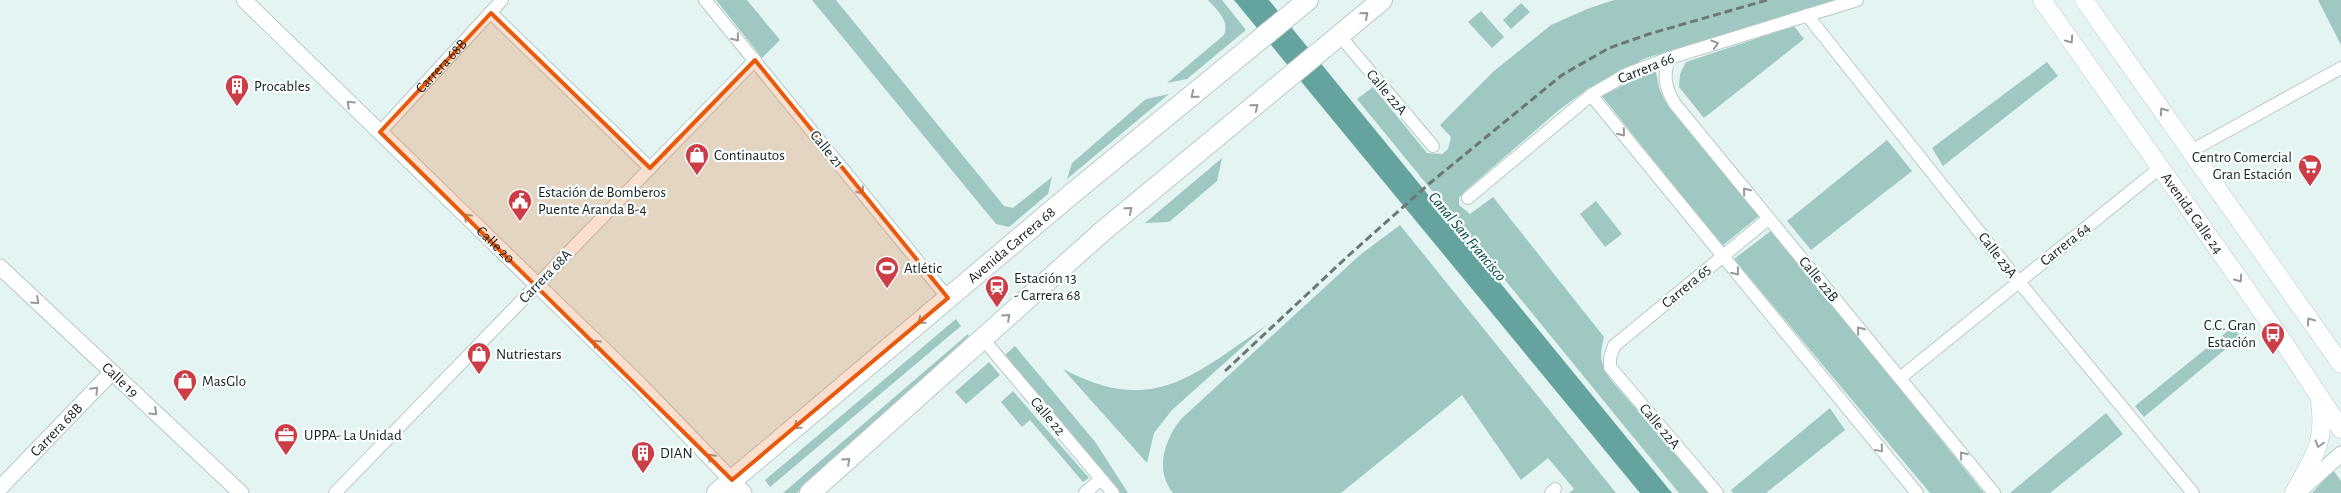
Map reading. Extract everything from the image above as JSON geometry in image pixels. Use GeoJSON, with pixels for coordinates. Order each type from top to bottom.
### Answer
{"type":"FeatureCollection","features":[{"type":"Feature","properties":{"kind":"main road","name":"Avenida Carrera 68"},"geometry":{"type":"LineString","coordinates":[[731,489],[948,298],[1308,0]]}},
{"type":"Feature","properties":{"kind":"main road"},"geometry":{"type":"LineString","coordinates":[[810,493],[1104,231],[1382,0]]}},
{"type":"Feature","properties":{"kind":"main road","name":"Avenida Calle 24"},"geometry":{"type":"LineString","coordinates":[[2042,0],[2161,167],[2341,430]]}},
{"type":"Feature","properties":{"kind":"main road"},"geometry":{"type":"LineString","coordinates":[[2084,0],[2340,362]]}},
{"type":"Feature","properties":{"kind":"main road"},"geometry":{"type":"LineString","coordinates":[[2296,493],[2320,445],[2322,427],[2319,396]]}},
{"type":"Feature","properties":{"kind":"street","name":"Calle 20"},"geometry":{"type":"LineString","coordinates":[[244,0],[691,436],[731,489]]}},
{"type":"Feature","properties":{"kind":"street","name":"Carrera 68B"},"geometry":{"type":"LineString","coordinates":[[380,132],[502,0]]}},
{"type":"Feature","properties":{"kind":"street","name":"Calle 21"},"geometry":{"type":"LineString","coordinates":[[706,0],[948,298]]}},
{"type":"Feature","properties":{"kind":"street","name":"Carrera 66"},"geometry":{"type":"LineString","coordinates":[[1468,198],[1591,95],[1627,74],[1669,58],[1857,0]]}},
{"type":"Feature","properties":{"kind":"street"},"geometry":{"type":"LineString","coordinates":[[491,13],[650,168]]}},
{"type":"Feature","properties":{"kind":"street","name":"Calle 23A"},"geometry":{"type":"LineString","coordinates":[[1807,16],[2019,282],[2193,493]]}},
{"type":"Feature","properties":{"kind":"street","name":"Calle 22A"},"geometry":{"type":"LineString","coordinates":[[1340,36],[1433,146]]}},
{"type":"Feature","properties":{"kind":"street","name":"Calle 22B"},"geometry":{"type":"LineString","coordinates":[[1669,58],[1665,85],[1672,98],[1994,493]]}},
{"type":"Feature","properties":{"kind":"street","name":"Carrera 68A"},"geometry":{"type":"LineString","coordinates":[[335,493],[755,60]]}},
{"type":"Feature","properties":{"kind":"street"},"geometry":{"type":"LineString","coordinates":[[2191,151],[2341,68]]}},
{"type":"Feature","properties":{"kind":"street"},"geometry":{"type":"LineString","coordinates":[[1591,95],[1917,493]]}},
{"type":"Feature","properties":{"kind":"street","name":"Carrera 64"},"geometry":{"type":"LineString","coordinates":[[1900,378],[2161,167]]}},
{"type":"Feature","properties":{"kind":"street","name":"Carrera 65"},"geometry":{"type":"LineString","coordinates":[[1610,358],[1614,346],[1768,218]]}},
{"type":"Feature","properties":{"kind":"street","name":"Calle 19"},"geometry":{"type":"LineString","coordinates":[[0,267],[241,493]]}},
{"type":"Feature","properties":{"kind":"street","name":"Calle 22"},"geometry":{"type":"LineString","coordinates":[[983,339],[1113,493]]}},
{"type":"Feature","properties":{"kind":"street","name":"Calle 22A"},"geometry":{"type":"LineString","coordinates":[[1610,358],[1610,367],[1717,493]]}},
{"type":"Feature","properties":{"kind":"street","name":"Carrera 68B"},"geometry":{"type":"LineString","coordinates":[[0,488],[112,372]]}},
{"type":"Feature","properties":{"kind":"street"},"geometry":{"type":"LineString","coordinates":[[2296,493],[2341,454]]}},
{"type":"Feature","properties":{"kind":"street"},"geometry":{"type":"LineString","coordinates":[[1085,493],[1101,480]]}},
{"type":"Feature","properties":{"kind":"highlighted area"},"geometry":{"type":"Polygon","coordinates":[[[491,13],[650,168],[755,60],[948,298],[732,480],[380,132],[491,13]]]}},
{"type":"Feature","properties":{"kind":"shaded area"},"geometry":{"type":"Polygon","coordinates":[[[716,0],[747,0],[780,40],[762,58],[716,0]]]}},
{"type":"Feature","properties":{"kind":"shaded area"},"geometry":{"type":"Polygon","coordinates":[[[812,0],[836,0],[1004,206],[1013,208],[1052,177],[1048,194],[1009,227],[996,224],[812,0]]]}},
{"type":"Feature","properties":{"kind":"shaded area"},"geometry":{"type":"Polygon","coordinates":[[[1208,0],[1222,0],[1246,30],[1187,79],[1167,83],[1224,35],[1224,20],[1208,0]]]}},
{"type":"Feature","properties":{"kind":"shaded area"},"geometry":{"type":"Polygon","coordinates":[[[1234,0],[1269,0],[1672,493],[1640,493],[1234,0]]]}},
{"type":"Feature","properties":{"kind":"shaded area"},"geometry":{"type":"Polygon","coordinates":[[[1614,0],[1837,0],[1646,58],[1615,74],[1589,88],[1559,110],[1459,198],[1459,205],[1470,214],[1493,197],[1604,337],[1601,360],[1611,380],[1709,493],[1679,493],[1357,99],[1373,87],[1427,153],[1442,154],[1448,149],[1451,137],[1440,125],[1494,71],[1551,25],[1587,9],[1614,0]]]}},
{"type":"Feature","properties":{"kind":"shaded area"},"geometry":{"type":"Polygon","coordinates":[[[2318,0],[2341,0],[2341,45],[2318,0]]]}},
{"type":"Feature","properties":{"kind":"shaded area"},"geometry":{"type":"Polygon","coordinates":[[[1521,3],[1530,12],[1511,29],[1503,20],[1521,3]]]}},
{"type":"Feature","properties":{"kind":"shaded area"},"geometry":{"type":"Polygon","coordinates":[[[1481,11],[1504,37],[1492,48],[1468,22],[1481,11]]]}},
{"type":"Feature","properties":{"kind":"shaded area"},"geometry":{"type":"Polygon","coordinates":[[[1794,26],[1804,39],[1704,118],[1679,87],[1680,74],[1686,62],[1794,26]]]}},
{"type":"Feature","properties":{"kind":"shaded area"},"geometry":{"type":"Polygon","coordinates":[[[2047,62],[2058,76],[1943,166],[1932,148],[2047,62]]]}},
{"type":"Feature","properties":{"kind":"shaded area"},"geometry":{"type":"Polygon","coordinates":[[[1650,71],[1656,72],[1659,88],[1665,101],[1759,216],[1722,246],[1602,96],[1650,71]]]}},
{"type":"Feature","properties":{"kind":"shaded area"},"geometry":{"type":"Polygon","coordinates":[[[1169,94],[1067,179],[1072,163],[1146,99],[1169,94]]]}},
{"type":"Feature","properties":{"kind":"shaded area"},"geometry":{"type":"Polygon","coordinates":[[[1887,140],[1912,171],[1811,250],[1787,221],[1887,140]]]}},
{"type":"Feature","properties":{"kind":"shaded area"},"geometry":{"type":"Polygon","coordinates":[[[1222,158],[1217,181],[1169,222],[1145,223],[1222,158]]]}},
{"type":"Feature","properties":{"kind":"shaded area"},"geometry":{"type":"Polygon","coordinates":[[[1596,201],[1622,234],[1605,247],[1580,214],[1596,201]]]}},
{"type":"Feature","properties":{"kind":"shaded area"},"geometry":{"type":"Polygon","coordinates":[[[1400,225],[1616,493],[1569,493],[1574,489],[1548,458],[1521,480],[1462,395],[1341,493],[1173,493],[1164,475],[1164,455],[1170,436],[1181,419],[1361,254],[1400,225]]]}},
{"type":"Feature","properties":{"kind":"shaded area"},"geometry":{"type":"Polygon","coordinates":[[[1772,230],[1984,493],[1930,493],[1734,259],[1772,230]]]}},
{"type":"Feature","properties":{"kind":"shaded area"},"geometry":{"type":"Polygon","coordinates":[[[956,319],[961,326],[770,487],[765,480],[956,319]]]}},
{"type":"Feature","properties":{"kind":"shaded area"},"geometry":{"type":"Polygon","coordinates":[[[1267,325],[1172,410],[1154,433],[1147,463],[1063,369],[1095,383],[1123,389],[1148,389],[1171,384],[1194,374],[1267,325]]]}},
{"type":"Feature","properties":{"kind":"shaded area"},"geometry":{"type":"Polygon","coordinates":[[[2234,326],[2240,337],[2144,417],[2135,406],[2234,326]]]}},
{"type":"Feature","properties":{"kind":"shaded area"},"geometry":{"type":"Polygon","coordinates":[[[968,334],[969,336],[797,493],[783,493],[968,334]]]}},
{"type":"Feature","properties":{"kind":"shaded area"},"geometry":{"type":"Polygon","coordinates":[[[1015,346],[1096,443],[1128,493],[1120,493],[1005,355],[1015,346]]]}},
{"type":"Feature","properties":{"kind":"shaded area"},"geometry":{"type":"Polygon","coordinates":[[[989,362],[1000,375],[966,404],[955,392],[989,362]]]}},
{"type":"Feature","properties":{"kind":"shaded area"},"geometry":{"type":"Polygon","coordinates":[[[1013,391],[1089,478],[1083,482],[1030,420],[1022,427],[1001,402],[1013,391]]]}},
{"type":"Feature","properties":{"kind":"shaded area"},"geometry":{"type":"Polygon","coordinates":[[[1830,408],[1845,430],[1766,493],[1733,493],[1731,490],[1830,408]]]}},
{"type":"Feature","properties":{"kind":"shaded area"},"geometry":{"type":"Polygon","coordinates":[[[2106,413],[2123,434],[2050,493],[2010,493],[2106,413]]]}},
{"type":"Feature","properties":{"kind":"shaded area"},"geometry":{"type":"Polygon","coordinates":[[[2333,470],[2341,481],[2341,493],[2312,493],[2333,470]]]}},
{"type":"Feature","properties":{"kind":"railway"},"geometry":{"type":"LineString","coordinates":[[1225,371],[1348,256],[1430,183],[1562,75],[1609,48],[1649,34],[1767,0]]}},
{"type":"Feature","properties":{"kind":"place","name":"Procables"},"geometry":{"type":"Point","coordinates":[237,107]}},
{"type":"Feature","properties":{"kind":"place","name":"Continautos"},"geometry":{"type":"Point","coordinates":[697,176]}},
{"type":"Feature","properties":{"kind":"place","name":"Centro Comercial Gran Estación"},"geometry":{"type":"Point","coordinates":[2310,187]}},
{"type":"Feature","properties":{"kind":"place","name":"Estación de Bomberos Puente Aranda B-4"},"geometry":{"type":"Point","coordinates":[520,222]}},
{"type":"Feature","properties":{"kind":"place","name":"Atlétic"},"geometry":{"type":"Point","coordinates":[887,289]}},
{"type":"Feature","properties":{"kind":"place","name":"Estación 13 - Carrera 68"},"geometry":{"type":"Point","coordinates":[997,308]}},
{"type":"Feature","properties":{"kind":"place","name":"C.C. Gran Estación"},"geometry":{"type":"Point","coordinates":[2273,355]}},
{"type":"Feature","properties":{"kind":"place","name":"Nutriestars"},"geometry":{"type":"Point","coordinates":[479,375]}},
{"type":"Feature","properties":{"kind":"place","name":"MasGlo"},"geometry":{"type":"Point","coordinates":[185,402]}},
{"type":"Feature","properties":{"kind":"place","name":"UPPA- La Unidad"},"geometry":{"type":"Point","coordinates":[286,456]}},
{"type":"Feature","properties":{"kind":"place","name":"DIAN"},"geometry":{"type":"Point","coordinates":[643,474]}},
{"type":"Feature","properties":{"kind":"water label","name":"Canal San Francisco"},"geometry":{"type":"Point","coordinates":[1468,236]}}]}
